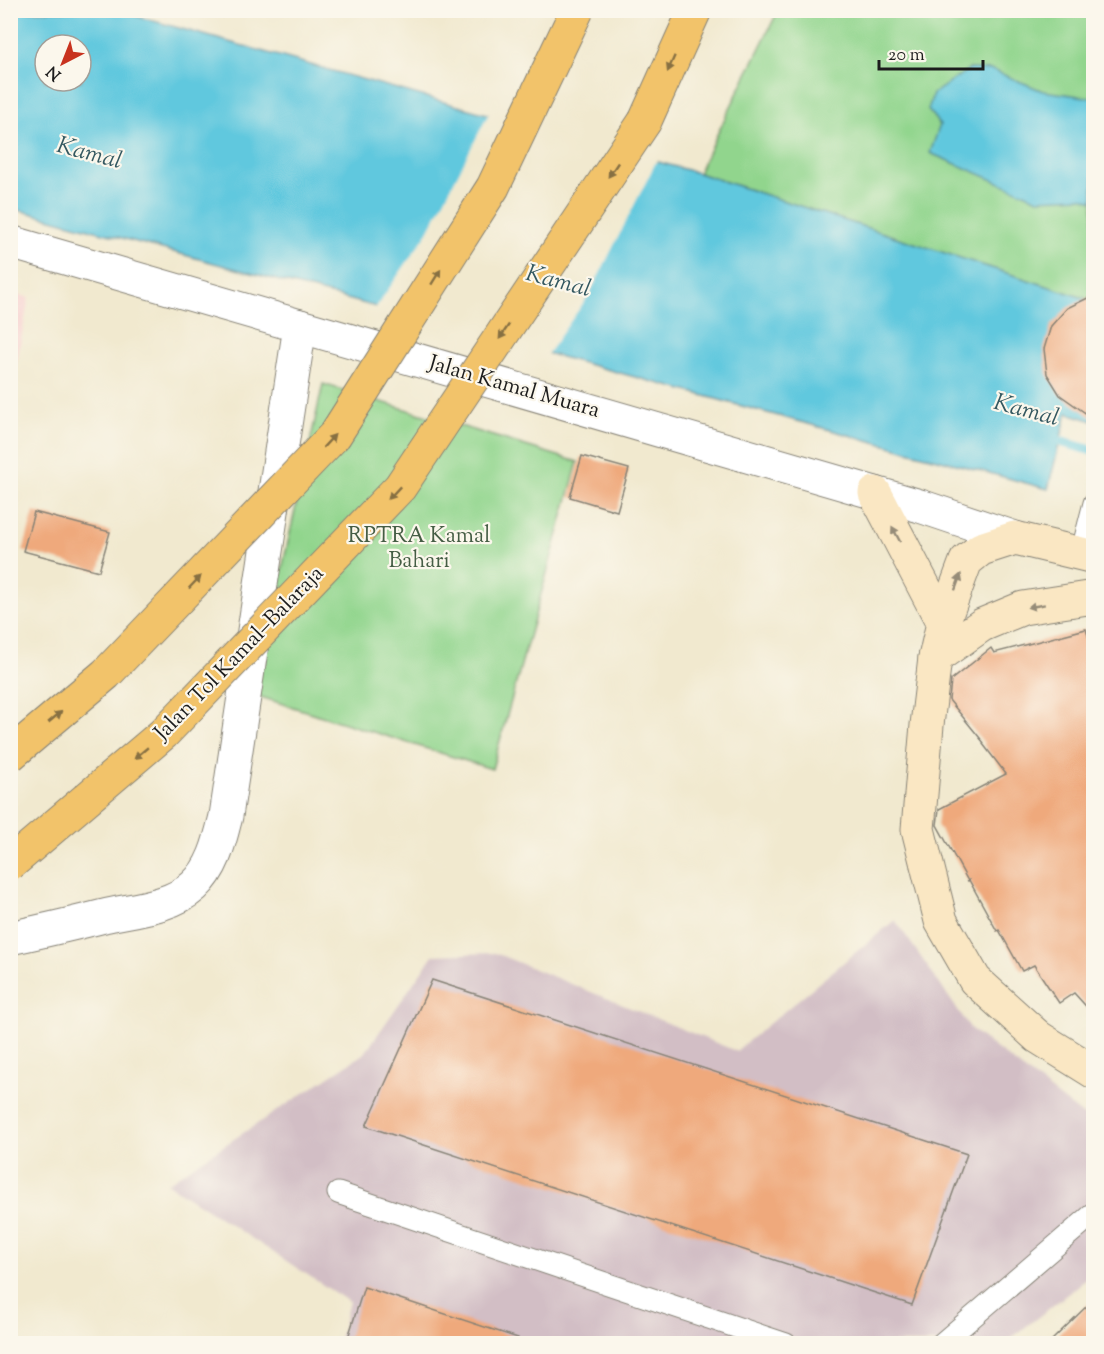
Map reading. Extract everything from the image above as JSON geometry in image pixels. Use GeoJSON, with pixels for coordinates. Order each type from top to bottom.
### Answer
{"type":"FeatureCollection","features":[{"type":"Feature","properties":{"kind":"highway"},"geometry":{"type":"LineString","coordinates":[[10,755],[106,674],[335,435],[493,187],[577,10]]}},
{"type":"Feature","properties":{"kind":"highway","name":"Jalan Tol Kamal–Balaraja"},"geometry":{"type":"LineString","coordinates":[[10,864],[164,734],[400,487],[645,122],[695,10]]}},
{"type":"Feature","properties":{"kind":"main road"},"geometry":{"type":"LineString","coordinates":[[875,494],[943,623]]}},
{"type":"Feature","properties":{"kind":"main road"},"geometry":{"type":"LineString","coordinates":[[1087,555],[1015,538],[981,549],[966,561],[943,623],[935,658],[918,830],[941,921],[975,980],[1038,1036],[1094,1072]]}},
{"type":"Feature","properties":{"kind":"main road"},"geometry":{"type":"LineString","coordinates":[[935,658],[982,625],[1023,608],[1094,597]]}},
{"type":"Feature","properties":{"kind":"street","name":"Jalan Kamal Muara"},"geometry":{"type":"LineString","coordinates":[[10,242],[920,506],[1015,538]]}},
{"type":"Feature","properties":{"kind":"street"},"geometry":{"type":"LineString","coordinates":[[10,938],[154,905],[181,896],[196,884],[208,868],[219,845],[226,816],[300,326]]}},
{"type":"Feature","properties":{"kind":"lane"},"geometry":{"type":"LineString","coordinates":[[1087,555],[1094,503]]}},
{"type":"Feature","properties":{"kind":"lane"},"geometry":{"type":"LineString","coordinates":[[338,1193],[786,1344]]}},
{"type":"Feature","properties":{"kind":"lane"},"geometry":{"type":"LineString","coordinates":[[941,1344],[1094,1213]]}},
{"type":"Feature","properties":{"kind":"shaded area"},"geometry":{"type":"Polygon","coordinates":[[[10,292],[29,298],[11,392],[10,292]]]}},
{"type":"Feature","properties":{"kind":"shaded area"},"geometry":{"type":"Polygon","coordinates":[[[895,920],[971,1029],[1093,1123],[1093,1274],[1005,1343],[338,1343],[349,1302],[167,1183],[365,1053],[433,955],[495,953],[736,1051],[895,920]]]}},
{"type":"Feature","properties":{"kind":"green space"},"geometry":{"type":"Polygon","coordinates":[[[778,11],[1093,11],[1093,301],[698,173],[778,11]]]}},
{"type":"Feature","properties":{"kind":"green space","name":"RPTRA Kamal Bahari"},"geometry":{"type":"Polygon","coordinates":[[[323,384],[578,462],[492,769],[254,695],[323,384]]]}},
{"type":"Feature","properties":{"kind":"water"},"geometry":{"type":"Polygon","coordinates":[[[10,11],[118,11],[698,173],[1093,301],[1093,421],[1067,413],[1048,489],[11,208],[10,11]]]}},
{"type":"Feature","properties":{"kind":"water"},"geometry":{"type":"Polygon","coordinates":[[[969,69],[992,70],[1043,91],[1093,98],[1093,201],[1082,197],[1038,199],[930,153],[940,125],[928,110],[933,94],[969,69]]]}},
{"type":"Feature","properties":{"kind":"pier"},"geometry":{"type":"Polygon","coordinates":[[[490,111],[658,158],[589,295],[546,356],[374,310],[428,232],[490,111]]]}},
{"type":"Feature","properties":{"kind":"building"},"geometry":{"type":"Polygon","coordinates":[[[1094,295],[1094,419],[1060,395],[1047,374],[1044,349],[1051,326],[1067,308],[1094,295]]]}},
{"type":"Feature","properties":{"kind":"building"},"geometry":{"type":"Polygon","coordinates":[[[582,456],[629,469],[617,511],[570,497],[582,456]]]}},
{"type":"Feature","properties":{"kind":"building"},"geometry":{"type":"Polygon","coordinates":[[[34,512],[110,532],[99,571],[23,551],[34,512]]]}},
{"type":"Feature","properties":{"kind":"building"},"geometry":{"type":"Polygon","coordinates":[[[1086,629],[1094,655],[1094,1015],[1074,993],[1059,1003],[1034,965],[1022,971],[937,825],[939,809],[1006,774],[949,700],[951,680],[991,648],[994,653],[1086,629]]]}},
{"type":"Feature","properties":{"kind":"building"},"geometry":{"type":"Polygon","coordinates":[[[432,980],[967,1154],[912,1305],[366,1126],[432,980]]]}},
{"type":"Feature","properties":{"kind":"building"},"geometry":{"type":"Polygon","coordinates":[[[364,1287],[518,1338],[518,1344],[346,1344],[364,1287]]]}},
{"type":"Feature","properties":{"kind":"building"},"geometry":{"type":"Polygon","coordinates":[[[1094,1299],[1094,1344],[1048,1344],[1094,1299]]]}},
{"type":"Feature","properties":{"kind":"waterway","name":"Kamal"},"geometry":{"type":"LineString","coordinates":[[1047,438],[1094,451]]}}]}
